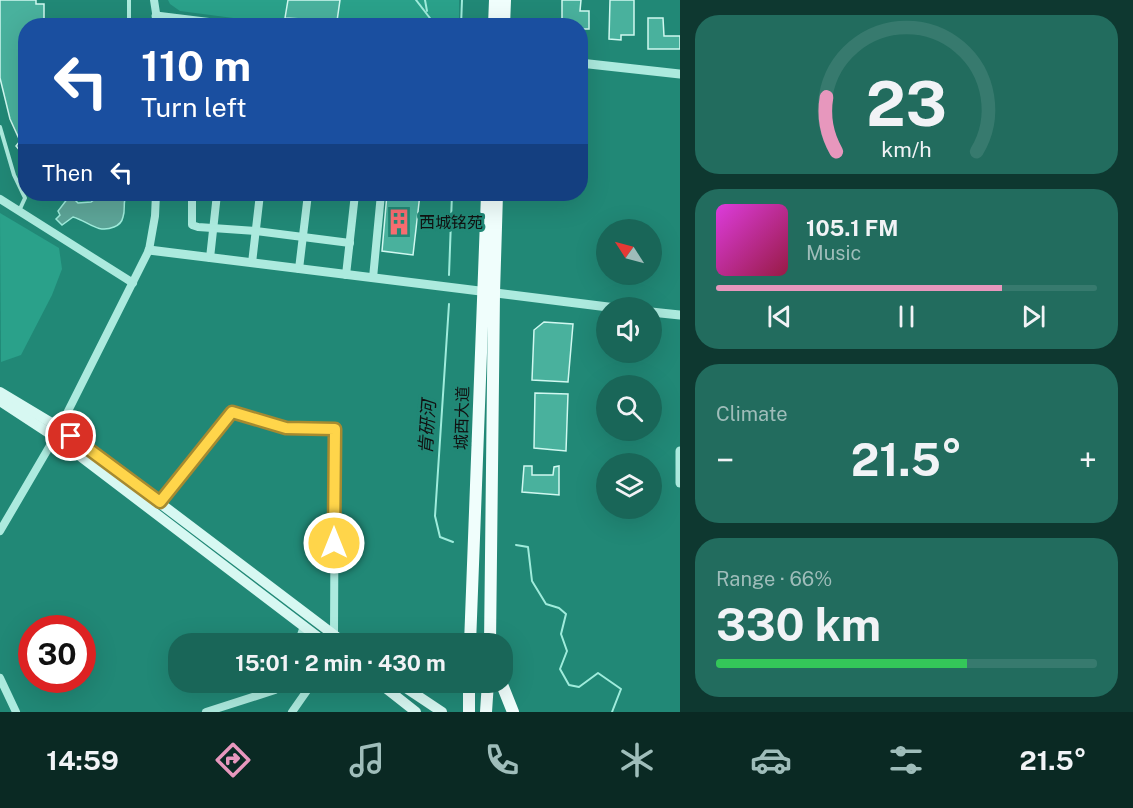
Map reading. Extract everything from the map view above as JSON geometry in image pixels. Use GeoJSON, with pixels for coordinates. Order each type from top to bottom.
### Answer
{"type":"FeatureCollection","features":[{"type":"Feature","properties":{"kind":"main road"},"geometry":{"type":"LineString","coordinates":[[494,18],[495,0]]}},
{"type":"Feature","properties":{"kind":"main road"},"geometry":{"type":"LineString","coordinates":[[504,18],[505,0]]}},
{"type":"Feature","properties":{"kind":"main road","name":"城西大道"},"geometry":{"type":"LineString","coordinates":[[487,201],[490,633]]}},
{"type":"Feature","properties":{"kind":"main road","name":"城西大道"},"geometry":{"type":"LineString","coordinates":[[471,633],[489,292],[496,201]]}},
{"type":"Feature","properties":{"kind":"main road"},"geometry":{"type":"LineString","coordinates":[[0,392],[160,502],[323,633]]}},
{"type":"Feature","properties":{"kind":"main road"},"geometry":{"type":"LineString","coordinates":[[0,401],[57,432],[304,626],[318,633]]}},
{"type":"Feature","properties":{"kind":"main road"},"geometry":{"type":"LineString","coordinates":[[392,693],[416,712]]}},
{"type":"Feature","properties":{"kind":"main road"},"geometry":{"type":"LineString","coordinates":[[414,693],[442,712]]}},
{"type":"Feature","properties":{"kind":"main road"},"geometry":{"type":"LineString","coordinates":[[469,693],[469,712]]}},
{"type":"Feature","properties":{"kind":"main road"},"geometry":{"type":"LineString","coordinates":[[486,712],[487,693]]}},
{"type":"Feature","properties":{"kind":"main road"},"geometry":{"type":"LineString","coordinates":[[505,693],[513,712]]}},
{"type":"Feature","properties":{"kind":"street"},"geometry":{"type":"LineString","coordinates":[[154,0],[157,18]]}},
{"type":"Feature","properties":{"kind":"street"},"geometry":{"type":"LineString","coordinates":[[588,64],[680,74]]}},
{"type":"Feature","properties":{"kind":"street"},"geometry":{"type":"LineString","coordinates":[[0,199],[133,283]]}},
{"type":"Feature","properties":{"kind":"street"},"geometry":{"type":"LineString","coordinates":[[0,531],[57,432],[149,250],[156,201]]}},
{"type":"Feature","properties":{"kind":"street"},"geometry":{"type":"LineString","coordinates":[[192,201],[192,225],[350,243]]}},
{"type":"Feature","properties":{"kind":"street"},"geometry":{"type":"LineString","coordinates":[[210,258],[216,201]]}},
{"type":"Feature","properties":{"kind":"street"},"geometry":{"type":"LineString","coordinates":[[252,263],[259,201]]}},
{"type":"Feature","properties":{"kind":"street"},"geometry":{"type":"LineString","coordinates":[[299,269],[307,201]]}},
{"type":"Feature","properties":{"kind":"street"},"geometry":{"type":"LineString","coordinates":[[346,274],[354,201]]}},
{"type":"Feature","properties":{"kind":"street"},"geometry":{"type":"LineString","coordinates":[[373,278],[380,201]]}},
{"type":"Feature","properties":{"kind":"street"},"geometry":{"type":"LineString","coordinates":[[149,250],[596,305]]}},
{"type":"Feature","properties":{"kind":"street"},"geometry":{"type":"LineString","coordinates":[[662,313],[680,315]]}},
{"type":"Feature","properties":{"kind":"street"},"geometry":{"type":"LineString","coordinates":[[160,502],[232,412],[286,428],[335,429],[330,633]]}},
{"type":"Feature","properties":{"kind":"street"},"geometry":{"type":"LineString","coordinates":[[680,451],[680,483]]}},
{"type":"Feature","properties":{"kind":"street"},"geometry":{"type":"LineString","coordinates":[[302,633],[304,626]]}},
{"type":"Feature","properties":{"kind":"street"},"geometry":{"type":"LineString","coordinates":[[0,678],[16,712]]}},
{"type":"Feature","properties":{"kind":"street"},"geometry":{"type":"LineString","coordinates":[[206,712],[266,693]]}},
{"type":"Feature","properties":{"kind":"street"},"geometry":{"type":"LineString","coordinates":[[292,712],[306,693]]}},
{"type":"Feature","properties":{"kind":"lane"},"geometry":{"type":"LineString","coordinates":[[129,0],[129,18]]}},
{"type":"Feature","properties":{"kind":"lane"},"geometry":{"type":"LineString","coordinates":[[0,127],[18,183]]}},
{"type":"Feature","properties":{"kind":"lane"},"geometry":{"type":"LineString","coordinates":[[19,211],[24,201]]}},
{"type":"Feature","properties":{"kind":"green space"},"geometry":{"type":"Polygon","coordinates":[[[168,0],[459,0],[459,18],[234,18],[180,11],[168,0]]]}},
{"type":"Feature","properties":{"kind":"green space"},"geometry":{"type":"Polygon","coordinates":[[[0,213],[59,248],[62,269],[52,295],[21,355],[1,362],[0,213]]]}},
{"type":"Feature","properties":{"kind":"water"},"geometry":{"type":"Polygon","coordinates":[[[66,201],[125,201],[123,219],[116,226],[103,229],[73,217],[62,225],[56,219],[60,215],[58,211],[66,201]]]}},
{"type":"Feature","properties":{"kind":"building"},"geometry":{"type":"Polygon","coordinates":[[[0,0],[36,0],[36,4],[44,4],[44,18],[18,18],[18,137],[10,119],[0,78],[0,0]]]}},
{"type":"Feature","properties":{"kind":"building"},"geometry":{"type":"Polygon","coordinates":[[[288,0],[340,0],[337,18],[285,18],[288,0]]]}},
{"type":"Feature","properties":{"kind":"building"},"geometry":{"type":"Polygon","coordinates":[[[562,0],[581,0],[580,11],[589,11],[589,29],[588,18],[562,18],[562,0]]]}},
{"type":"Feature","properties":{"kind":"building"},"geometry":{"type":"Polygon","coordinates":[[[610,0],[634,0],[634,35],[621,35],[621,40],[609,39],[610,0]]]}},
{"type":"Feature","properties":{"kind":"building"},"geometry":{"type":"Polygon","coordinates":[[[648,18],[663,18],[664,36],[680,36],[680,49],[648,49],[648,18]]]}},
{"type":"Feature","properties":{"kind":"building","name":"西城铭苑"},"geometry":{"type":"Polygon","coordinates":[[[386,201],[419,201],[413,255],[382,251],[386,201]]]}},
{"type":"Feature","properties":{"kind":"building"},"geometry":{"type":"Polygon","coordinates":[[[544,322],[573,324],[568,382],[532,380],[534,330],[544,322]]]}},
{"type":"Feature","properties":{"kind":"building"},"geometry":{"type":"Polygon","coordinates":[[[535,393],[568,394],[566,451],[534,448],[535,393]]]}},
{"type":"Feature","properties":{"kind":"building"},"geometry":{"type":"Polygon","coordinates":[[[524,466],[532,466],[532,475],[553,475],[554,467],[559,466],[559,495],[522,492],[524,466]]]}},
{"type":"Feature","properties":{"kind":"waterway"},"geometry":{"type":"LineString","coordinates":[[416,0],[430,18]]}},
{"type":"Feature","properties":{"kind":"waterway"},"geometry":{"type":"LineString","coordinates":[[425,0],[427,11]]}},
{"type":"Feature","properties":{"kind":"waterway","name":"肯研河"},"geometry":{"type":"LineString","coordinates":[[461,18],[462,0]]}},
{"type":"Feature","properties":{"kind":"waterway","name":"肯研河"},"geometry":{"type":"LineString","coordinates":[[449,275],[452,201]]}},
{"type":"Feature","properties":{"kind":"waterway","name":"肯研河"},"geometry":{"type":"LineString","coordinates":[[449,304],[435,516],[440,537],[453,542]]}},
{"type":"Feature","properties":{"kind":"waterway","name":"肯研河"},"geometry":{"type":"LineString","coordinates":[[516,545],[528,547],[532,581],[546,604],[559,608],[566,614],[561,634],[567,651],[560,669],[569,685],[579,687],[598,673],[621,689],[612,712]]}},
{"type":"Feature","properties":{"kind":"place","name":"西城铭苑"},"geometry":{"type":"Point","coordinates":[399,222]}},
{"type":"Feature","properties":{"kind":"route"},"geometry":{"type":"LineString","coordinates":[[71,436],[160,502],[232,412],[286,428],[335,429],[334,543]]}}]}
